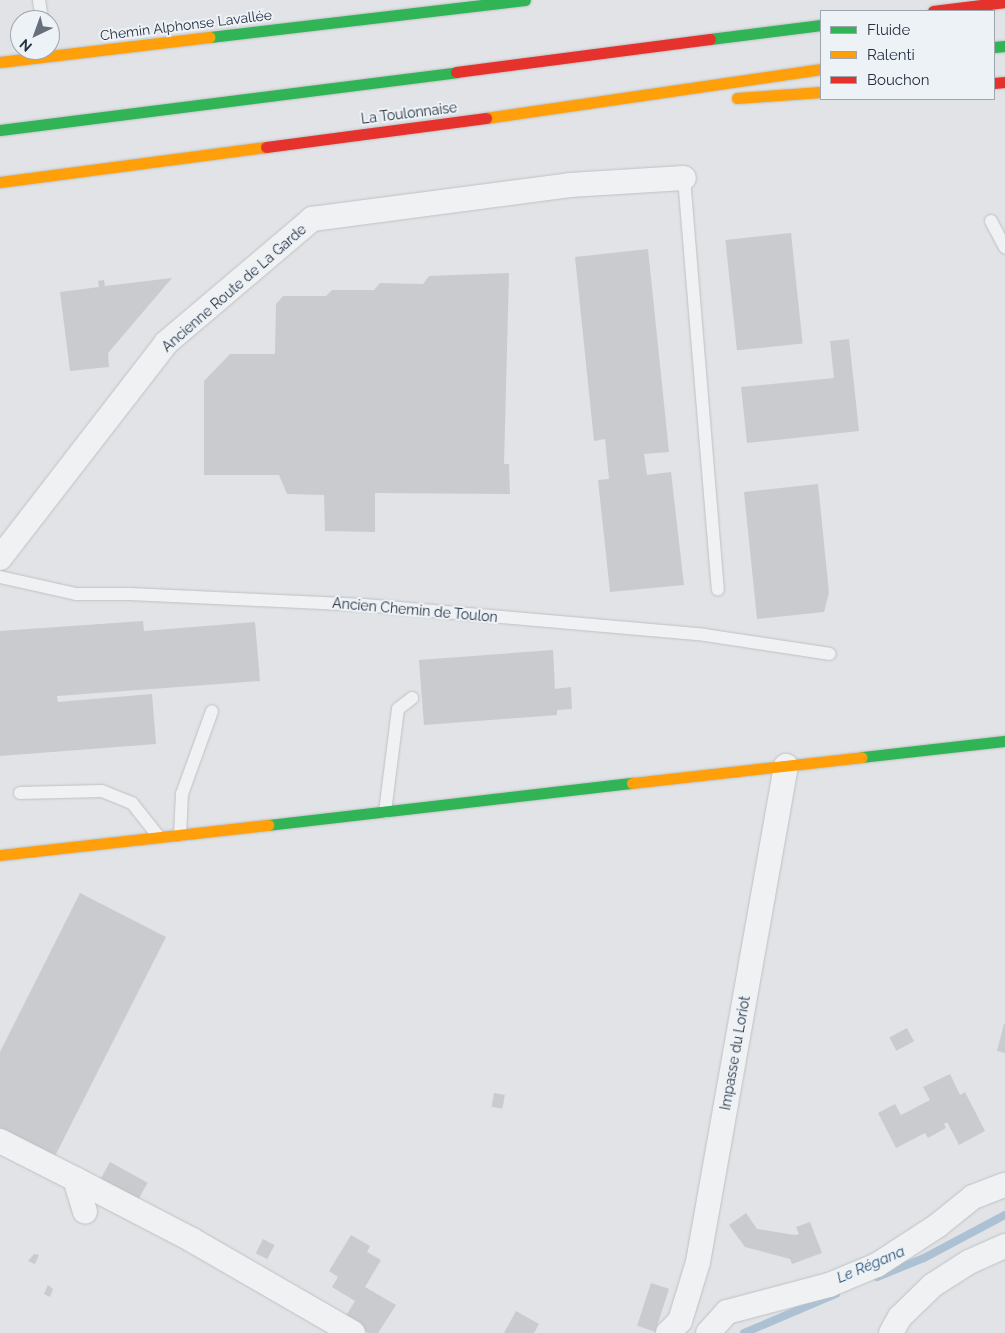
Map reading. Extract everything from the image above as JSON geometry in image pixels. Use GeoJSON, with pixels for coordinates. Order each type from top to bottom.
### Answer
{"type":"FeatureCollection","features":[{"type":"Feature","properties":{"kind":"main road","name":"Chemin Alphonse Lavallée"},"geometry":{"type":"LineString","coordinates":[[60,52],[525,0]]}},
{"type":"Feature","properties":{"kind":"main road"},"geometry":{"type":"LineString","coordinates":[[941,10],[1005,2]]}},
{"type":"Feature","properties":{"kind":"main road"},"geometry":{"type":"LineString","coordinates":[[0,130],[820,25]]}},
{"type":"Feature","properties":{"kind":"main road","name":"La Toulonnaise"},"geometry":{"type":"LineString","coordinates":[[0,182],[538,111],[820,69]]}},
{"type":"Feature","properties":{"kind":"main road"},"geometry":{"type":"LineString","coordinates":[[728,98],[820,92]]}},
{"type":"Feature","properties":{"kind":"main road"},"geometry":{"type":"LineString","coordinates":[[538,111],[688,101]]}},
{"type":"Feature","properties":{"kind":"main road"},"geometry":{"type":"LineString","coordinates":[[0,855],[1005,741]]}},
{"type":"Feature","properties":{"kind":"street","name":"Ancienne Route de La Garde"},"geometry":{"type":"LineString","coordinates":[[0,558],[166,343],[312,219],[570,185],[684,178]]}},
{"type":"Feature","properties":{"kind":"street","name":"Impasse du Loriot"},"geometry":{"type":"LineString","coordinates":[[668,1333],[680,1321],[698,1262],[786,766]]}},
{"type":"Feature","properties":{"kind":"street"},"geometry":{"type":"LineString","coordinates":[[2,1147],[75,1179],[192,1240],[353,1333]]}},
{"type":"Feature","properties":{"kind":"street"},"geometry":{"type":"LineString","coordinates":[[75,1179],[85,1211]]}},
{"type":"Feature","properties":{"kind":"street"},"geometry":{"type":"LineString","coordinates":[[708,1333],[727,1312],[829,1285],[877,1265],[937,1226],[972,1196],[1005,1185]]}},
{"type":"Feature","properties":{"kind":"street"},"geometry":{"type":"LineString","coordinates":[[891,1333],[900,1317],[933,1285],[969,1262],[1005,1246]]}},
{"type":"Feature","properties":{"kind":"lane"},"geometry":{"type":"LineString","coordinates":[[384,0],[384,17]]}},
{"type":"Feature","properties":{"kind":"lane"},"geometry":{"type":"LineString","coordinates":[[684,178],[718,590]]}},
{"type":"Feature","properties":{"kind":"lane"},"geometry":{"type":"LineString","coordinates":[[991,222],[1005,247]]}},
{"type":"Feature","properties":{"kind":"lane","name":"Ancien Chemin de Toulon"},"geometry":{"type":"LineString","coordinates":[[0,577],[76,594],[130,594],[366,605],[705,636],[830,654]]}},
{"type":"Feature","properties":{"kind":"lane"},"geometry":{"type":"LineString","coordinates":[[386,812],[398,709],[412,698]]}},
{"type":"Feature","properties":{"kind":"lane"},"geometry":{"type":"LineString","coordinates":[[180,835],[182,794],[212,711]]}},
{"type":"Feature","properties":{"kind":"lane"},"geometry":{"type":"LineString","coordinates":[[20,793],[102,791],[132,802],[159,837]]}},
{"type":"Feature","properties":{"kind":"building"},"geometry":{"type":"Polygon","coordinates":[[[791,233],[803,343],[737,350],[725,240],[791,233]]]}},
{"type":"Feature","properties":{"kind":"building"},"geometry":{"type":"Polygon","coordinates":[[[648,249],[669,452],[644,454],[647,475],[671,472],[684,585],[610,592],[598,480],[609,479],[605,439],[594,441],[575,257],[648,249]]]}},
{"type":"Feature","properties":{"kind":"building"},"geometry":{"type":"Polygon","coordinates":[[[509,273],[504,464],[509,464],[510,494],[375,493],[375,532],[325,531],[324,495],[287,494],[279,475],[204,475],[204,381],[230,354],[275,354],[276,304],[283,296],[326,296],[332,290],[374,290],[380,283],[423,284],[429,276],[509,273]]]}},
{"type":"Feature","properties":{"kind":"building"},"geometry":{"type":"Polygon","coordinates":[[[172,278],[108,353],[109,367],[70,371],[60,292],[99,287],[98,281],[104,280],[105,286],[172,278]]]}},
{"type":"Feature","properties":{"kind":"building"},"geometry":{"type":"Polygon","coordinates":[[[849,339],[859,431],[747,443],[741,387],[834,378],[830,341],[849,339]]]}},
{"type":"Feature","properties":{"kind":"building"},"geometry":{"type":"Polygon","coordinates":[[[818,484],[829,593],[824,612],[757,619],[744,492],[818,484]]]}},
{"type":"Feature","properties":{"kind":"building"},"geometry":{"type":"Polygon","coordinates":[[[143,621],[144,631],[255,622],[260,681],[57,696],[58,702],[152,694],[156,744],[0,756],[0,631],[143,621]]]}},
{"type":"Feature","properties":{"kind":"building"},"geometry":{"type":"Polygon","coordinates":[[[553,650],[555,689],[571,687],[572,709],[557,710],[557,715],[424,725],[419,660],[553,650]]]}},
{"type":"Feature","properties":{"kind":"building"},"geometry":{"type":"Polygon","coordinates":[[[80,893],[166,937],[55,1156],[0,1128],[0,1052],[80,893]]]}},
{"type":"Feature","properties":{"kind":"building"},"geometry":{"type":"Polygon","coordinates":[[[1005,1024],[1005,1053],[997,1051],[1005,1024]]]}},
{"type":"Feature","properties":{"kind":"building"},"geometry":{"type":"Polygon","coordinates":[[[907,1028],[914,1041],[896,1051],[889,1037],[907,1028]]]}},
{"type":"Feature","properties":{"kind":"building"},"geometry":{"type":"Polygon","coordinates":[[[950,1074],[960,1095],[965,1092],[985,1131],[959,1145],[947,1122],[944,1124],[946,1128],[928,1138],[925,1133],[896,1148],[878,1113],[895,1104],[901,1115],[930,1100],[923,1087],[950,1074]]]}},
{"type":"Feature","properties":{"kind":"building"},"geometry":{"type":"Polygon","coordinates":[[[494,1093],[505,1095],[502,1109],[492,1107],[494,1093]]]}},
{"type":"Feature","properties":{"kind":"building"},"geometry":{"type":"Polygon","coordinates":[[[110,1162],[148,1183],[138,1200],[100,1179],[110,1162]]]}},
{"type":"Feature","properties":{"kind":"building"},"geometry":{"type":"Polygon","coordinates":[[[746,1213],[757,1229],[795,1235],[799,1234],[796,1227],[810,1222],[822,1253],[792,1264],[790,1259],[745,1247],[729,1225],[746,1213]]]}},
{"type":"Feature","properties":{"kind":"building"},"geometry":{"type":"Polygon","coordinates":[[[351,1235],[370,1246],[367,1252],[381,1260],[365,1287],[396,1305],[378,1333],[369,1333],[344,1319],[355,1301],[332,1287],[338,1277],[329,1271],[351,1235]]]}},
{"type":"Feature","properties":{"kind":"building"},"geometry":{"type":"Polygon","coordinates":[[[263,1239],[275,1245],[267,1259],[256,1253],[263,1239]]]}},
{"type":"Feature","properties":{"kind":"building"},"geometry":{"type":"Polygon","coordinates":[[[34,1254],[39,1255],[35,1264],[28,1261],[34,1254]]]}},
{"type":"Feature","properties":{"kind":"building"},"geometry":{"type":"Polygon","coordinates":[[[651,1283],[669,1289],[655,1332],[637,1326],[651,1283]]]}},
{"type":"Feature","properties":{"kind":"building"},"geometry":{"type":"Polygon","coordinates":[[[48,1285],[53,1289],[50,1297],[44,1294],[48,1285]]]}},
{"type":"Feature","properties":{"kind":"building"},"geometry":{"type":"Polygon","coordinates":[[[516,1311],[539,1324],[534,1333],[504,1333],[516,1311]]]}},
{"type":"Feature","properties":{"kind":"waterway","name":"Le Régana"},"geometry":{"type":"LineString","coordinates":[[877,1277],[924,1258],[1005,1215]]}},
{"type":"Feature","properties":{"kind":"waterway","name":"Le Régana"},"geometry":{"type":"LineString","coordinates":[[744,1333],[836,1294]]}},
{"type":"Feature","properties":{"kind":"traffic: fast"},"geometry":{"type":"LineString","coordinates":[[210,37],[525,0]]}},
{"type":"Feature","properties":{"kind":"traffic: fast"},"geometry":{"type":"LineString","coordinates":[[710,39],[820,25]]}},
{"type":"Feature","properties":{"kind":"traffic: fast"},"geometry":{"type":"LineString","coordinates":[[995,47],[1005,46]]}},
{"type":"Feature","properties":{"kind":"traffic: fast"},"geometry":{"type":"LineString","coordinates":[[0,130],[456,72]]}},
{"type":"Feature","properties":{"kind":"traffic: fast"},"geometry":{"type":"LineString","coordinates":[[862,757],[1005,741]]}},
{"type":"Feature","properties":{"kind":"traffic: fast"},"geometry":{"type":"LineString","coordinates":[[268,825],[632,783]]}},
{"type":"Feature","properties":{"kind":"traffic: slow"},"geometry":{"type":"LineString","coordinates":[[0,62],[210,37]]}},
{"type":"Feature","properties":{"kind":"traffic: slow"},"geometry":{"type":"LineString","coordinates":[[486,118],[820,69]]}},
{"type":"Feature","properties":{"kind":"traffic: slow"},"geometry":{"type":"LineString","coordinates":[[737,98],[820,92]]}},
{"type":"Feature","properties":{"kind":"traffic: slow"},"geometry":{"type":"LineString","coordinates":[[0,182],[266,147]]}},
{"type":"Feature","properties":{"kind":"traffic: slow"},"geometry":{"type":"LineString","coordinates":[[632,783],[862,757]]}},
{"type":"Feature","properties":{"kind":"traffic: slow"},"geometry":{"type":"LineString","coordinates":[[0,855],[268,825]]}},
{"type":"Feature","properties":{"kind":"traffic: jam"},"geometry":{"type":"LineString","coordinates":[[941,10],[1005,2]]}},
{"type":"Feature","properties":{"kind":"traffic: jam"},"geometry":{"type":"LineString","coordinates":[[456,72],[710,39]]}},
{"type":"Feature","properties":{"kind":"traffic: jam"},"geometry":{"type":"LineString","coordinates":[[995,83],[1005,82]]}},
{"type":"Feature","properties":{"kind":"traffic: jam"},"geometry":{"type":"LineString","coordinates":[[266,147],[486,118]]}}]}
